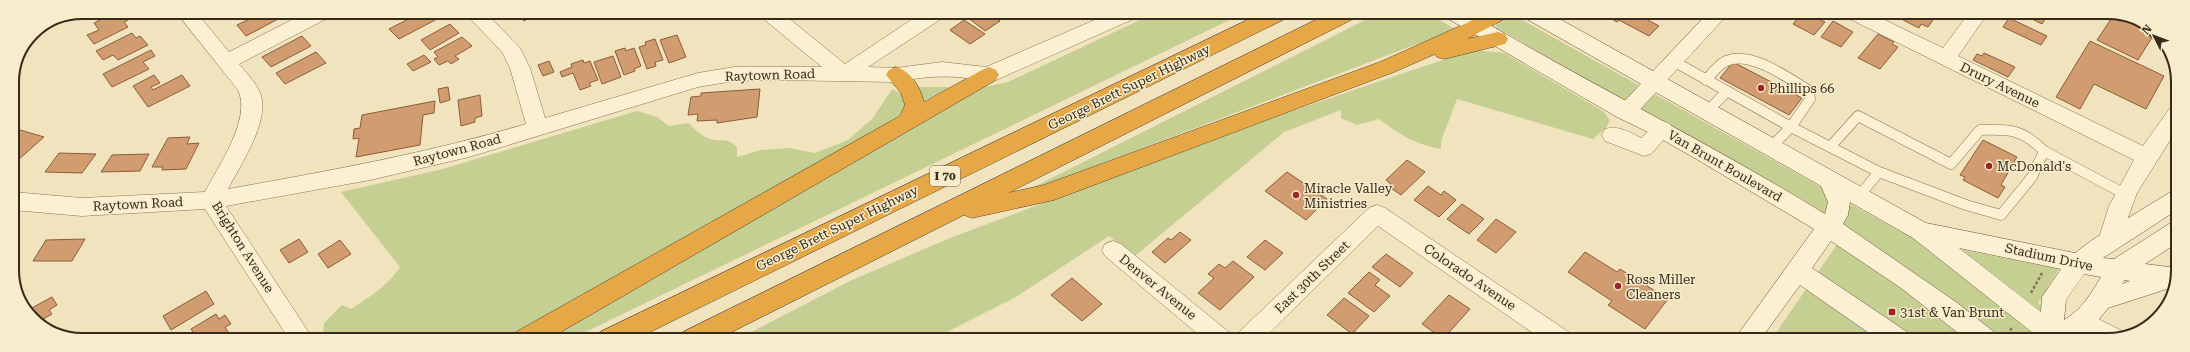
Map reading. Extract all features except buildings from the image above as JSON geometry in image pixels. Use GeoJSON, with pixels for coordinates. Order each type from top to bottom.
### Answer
{"type":"FeatureCollection","features":[{"type":"Feature","properties":{"kind":"highway","name":"George Brett Super Highway"},"geometry":{"type":"LineString","coordinates":[[623,333],[1268,19]]}},
{"type":"Feature","properties":{"kind":"highway","name":"I 70"},"geometry":{"type":"LineString","coordinates":[[706,333],[1336,19]]}},
{"type":"Feature","properties":{"kind":"highway"},"geometry":{"type":"LineString","coordinates":[[943,215],[1046,194],[1386,67],[1488,19]]}},
{"type":"Feature","properties":{"kind":"highway"},"geometry":{"type":"LineString","coordinates":[[1386,67],[1498,39]]}},
{"type":"Feature","properties":{"kind":"highway"},"geometry":{"type":"LineString","coordinates":[[896,75],[910,90],[915,105],[908,121]]}},
{"type":"Feature","properties":{"kind":"highway"},"geometry":{"type":"LineString","coordinates":[[537,333],[989,75]]}},
{"type":"Feature","properties":{"kind":"main road","name":"Van Brunt Boulevard"},"geometry":{"type":"LineString","coordinates":[[1464,19],[1626,112],[1663,129],[1829,227],[1901,274],[1948,308],[1977,333]]}},
{"type":"Feature","properties":{"kind":"main road"},"geometry":{"type":"LineString","coordinates":[[1542,19],[1922,231],[2046,333]]}},
{"type":"Feature","properties":{"kind":"main road"},"geometry":{"type":"LineString","coordinates":[[1751,333],[1837,215],[1839,202],[1830,180]]}},
{"type":"Feature","properties":{"kind":"main road"},"geometry":{"type":"LineString","coordinates":[[2052,333],[2054,297],[2079,263],[2110,240],[2171,203]]}},
{"type":"Feature","properties":{"kind":"main road","name":"Stadium Drive"},"geometry":{"type":"LineString","coordinates":[[1922,231],[2079,263],[2170,277]]}},
{"type":"Feature","properties":{"kind":"main road"},"geometry":{"type":"LineString","coordinates":[[2063,333],[2083,321],[2100,301],[2118,269],[2171,234]]}},
{"type":"Feature","properties":{"kind":"main road"},"geometry":{"type":"LineString","coordinates":[[1797,270],[1888,333]]}},
{"type":"Feature","properties":{"kind":"main road"},"geometry":{"type":"LineString","coordinates":[[2100,301],[2170,280]]}},
{"type":"Feature","properties":{"kind":"street","name":"Brighton Avenue"},"geometry":{"type":"LineString","coordinates":[[191,19],[246,86],[252,100],[252,112],[247,131],[211,200],[296,333]]}},
{"type":"Feature","properties":{"kind":"street"},"geometry":{"type":"LineString","coordinates":[[226,62],[309,19]]}},
{"type":"Feature","properties":{"kind":"street"},"geometry":{"type":"LineString","coordinates":[[480,19],[510,48],[520,68],[537,127]]}},
{"type":"Feature","properties":{"kind":"street"},"geometry":{"type":"LineString","coordinates":[[777,19],[844,74],[926,19]]}},
{"type":"Feature","properties":{"kind":"street","name":"Raytown Road"},"geometry":{"type":"LineString","coordinates":[[19,202],[82,207],[211,200],[370,172],[469,149],[537,127],[698,80],[734,74],[896,75],[917,81],[964,83],[989,75],[1115,19]]}},
{"type":"Feature","properties":{"kind":"street"},"geometry":{"type":"LineString","coordinates":[[1626,112],[1715,19]]}},
{"type":"Feature","properties":{"kind":"street","name":"Drury Avenue"},"geometry":{"type":"LineString","coordinates":[[1867,19],[2148,158]]}},
{"type":"Feature","properties":{"kind":"street"},"geometry":{"type":"LineString","coordinates":[[1946,58],[1975,19]]}},
{"type":"Feature","properties":{"kind":"street"},"geometry":{"type":"LineString","coordinates":[[2110,240],[2113,220],[2125,194],[2171,122]]}},
{"type":"Feature","properties":{"kind":"street"},"geometry":{"type":"LineString","coordinates":[[1612,135],[1619,136],[1644,148],[1663,129]]}},
{"type":"Feature","properties":{"kind":"street","name":"East 30th Street"},"geometry":{"type":"LineString","coordinates":[[1253,333],[1378,214]]}},
{"type":"Feature","properties":{"kind":"street","name":"Colorado Avenue"},"geometry":{"type":"LineString","coordinates":[[1378,214],[1552,333]]}},
{"type":"Feature","properties":{"kind":"street","name":"Denver Avenue"},"geometry":{"type":"LineString","coordinates":[[1113,250],[1214,333]]}},
{"type":"Feature","properties":{"kind":"street"},"geometry":{"type":"LineString","coordinates":[[2083,321],[2105,333]]}},
{"type":"Feature","properties":{"kind":"lane"},"geometry":{"type":"LineString","coordinates":[[1706,80],[1719,66],[1731,58],[1746,58],[1774,70],[1808,90],[1810,99],[1791,127],[1771,147]]}},
{"type":"Feature","properties":{"kind":"lane"},"geometry":{"type":"LineString","coordinates":[[1675,62],[1791,127],[1879,172],[1966,204],[2001,215],[2020,193],[2041,161],[2044,151]]}},
{"type":"Feature","properties":{"kind":"lane"},"geometry":{"type":"LineString","coordinates":[[1707,112],[1727,91]]}},
{"type":"Feature","properties":{"kind":"lane"},"geometry":{"type":"LineString","coordinates":[[1830,147],[1858,116],[1951,164],[1980,130],[2014,129],[2034,140],[2044,151],[2125,194]]}},
{"type":"Feature","properties":{"kind":"lane"},"geometry":{"type":"LineString","coordinates":[[1859,196],[1879,172]]}},
{"type":"Feature","properties":{"kind":"path"},"geometry":{"type":"LineString","coordinates":[[2028,299],[2045,267]]}},
{"type":"Feature","properties":{"kind":"green space"},"geometry":{"type":"Polygon","coordinates":[[[1142,19],[1232,19],[583,333],[552,333],[970,93],[985,87],[1008,82],[1142,19]]]}},
{"type":"Feature","properties":{"kind":"green space"},"geometry":{"type":"Polygon","coordinates":[[[1367,19],[1438,19],[1455,29],[1423,45],[1417,44],[1071,175],[1067,180],[1028,190],[1367,19]]]}},
{"type":"Feature","properties":{"kind":"green space"},"geometry":{"type":"Polygon","coordinates":[[[1502,19],[1521,19],[1901,232],[1963,250],[2059,269],[2038,303],[2090,333],[1776,333],[1847,230],[1496,27],[1502,19]]]}},
{"type":"Feature","properties":{"kind":"green space"},"geometry":{"type":"Polygon","coordinates":[[[1472,50],[1504,53],[1603,111],[1610,120],[1606,128],[1593,139],[1457,99],[1441,141],[1441,149],[1416,142],[1379,119],[1357,125],[1341,118],[1341,110],[1284,132],[1135,256],[1109,236],[1016,297],[945,333],[750,333],[850,281],[950,238],[1242,128],[1472,50]]]}},
{"type":"Feature","properties":{"kind":"green space"},"geometry":{"type":"Polygon","coordinates":[[[919,87],[950,87],[923,101],[919,87]]]}},
{"type":"Feature","properties":{"kind":"green space"},"geometry":{"type":"Polygon","coordinates":[[[892,89],[902,94],[906,101],[902,112],[892,122],[517,333],[323,333],[324,323],[342,305],[351,309],[390,280],[400,267],[341,192],[443,169],[637,111],[657,117],[669,126],[689,123],[707,138],[726,141],[733,144],[737,147],[737,157],[761,150],[789,148],[815,153],[848,140],[873,118],[892,89]]]}},
{"type":"Feature","properties":{"kind":"place","name":"Phillips 66"},"geometry":{"type":"Point","coordinates":[1761,88]}},
{"type":"Feature","properties":{"kind":"place","name":"McDonald's"},"geometry":{"type":"Point","coordinates":[1989,166]}},
{"type":"Feature","properties":{"kind":"place","name":"Miracle Valley Ministries"},"geometry":{"type":"Point","coordinates":[1296,195]}},
{"type":"Feature","properties":{"kind":"place","name":"Ross Miller Cleaners"},"geometry":{"type":"Point","coordinates":[1618,286]}},
{"type":"Feature","properties":{"kind":"place","name":"31st & Van Brunt"},"geometry":{"type":"Point","coordinates":[1892,312]}}]}
